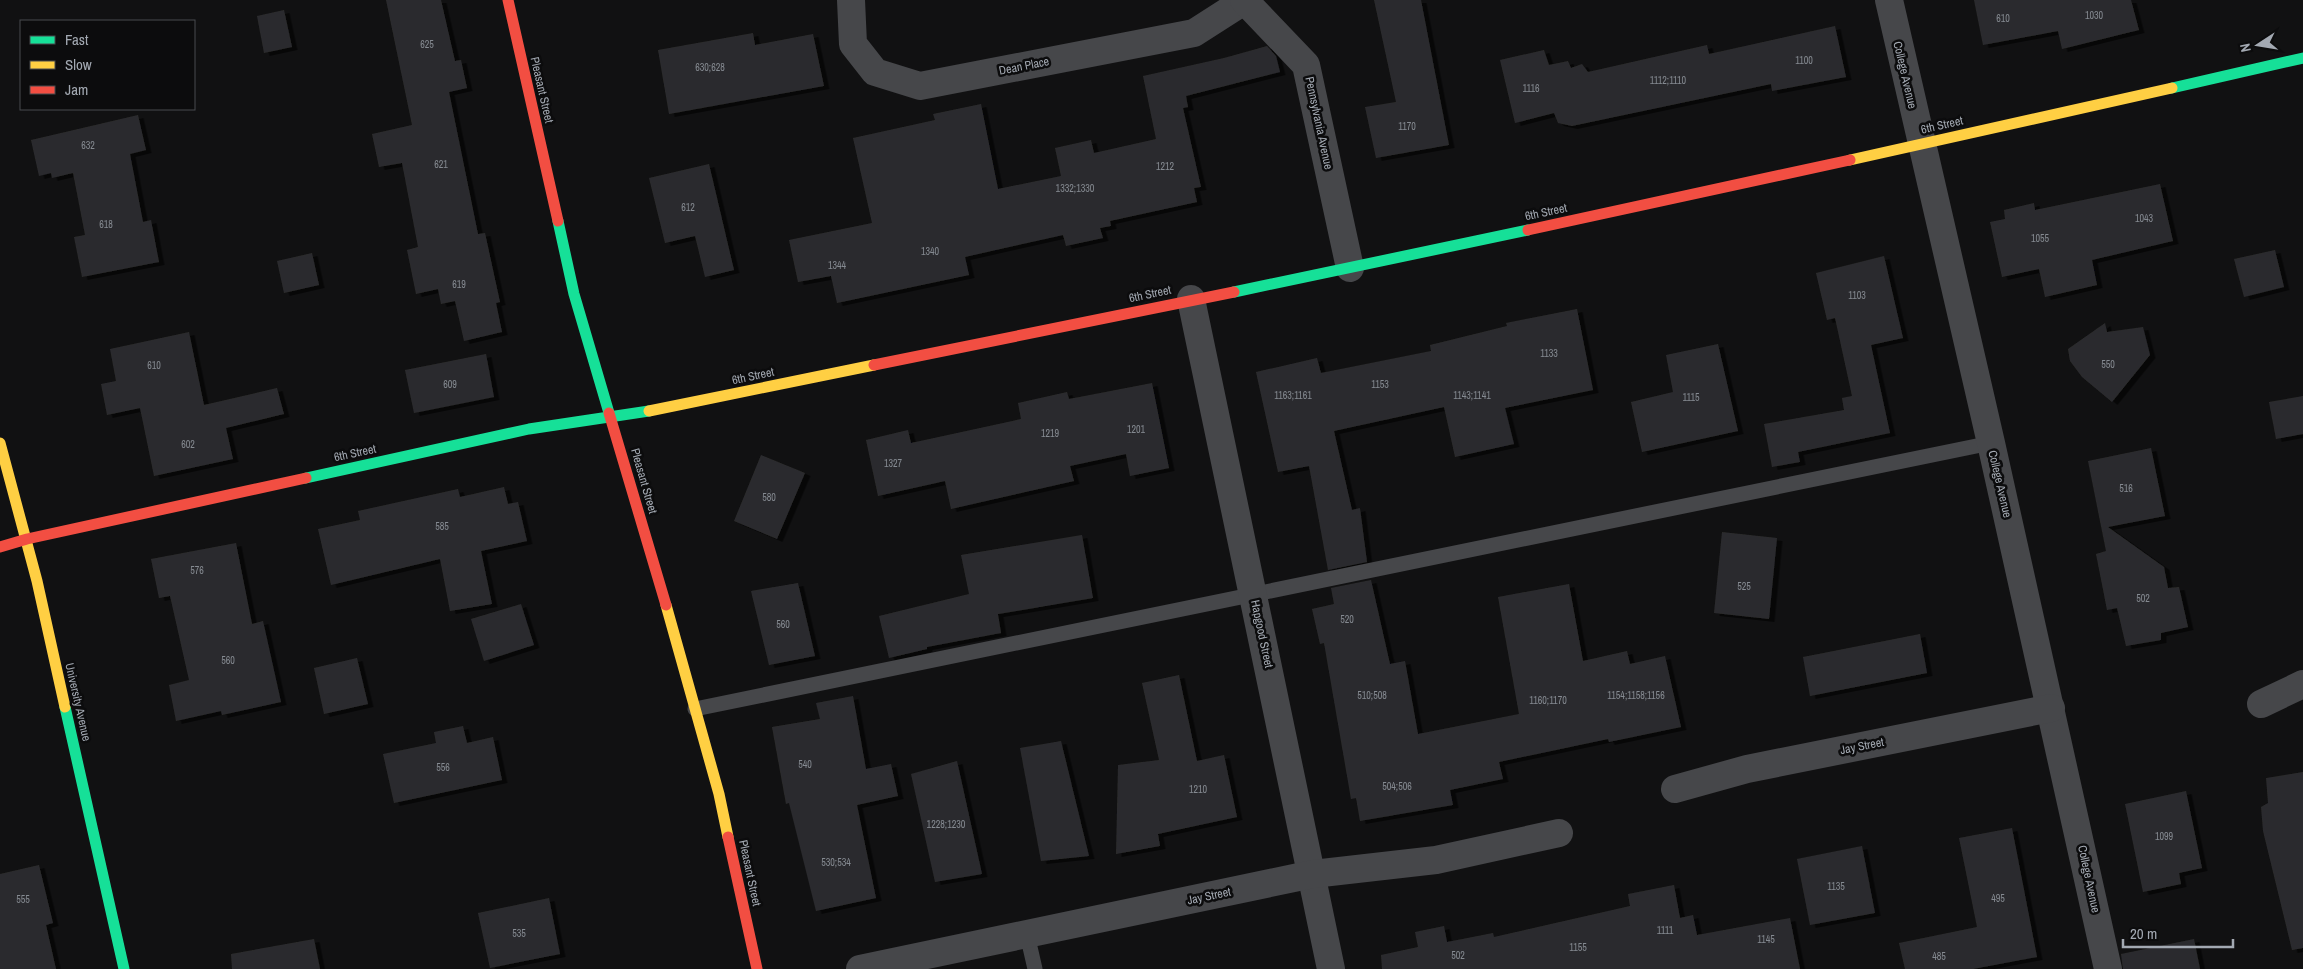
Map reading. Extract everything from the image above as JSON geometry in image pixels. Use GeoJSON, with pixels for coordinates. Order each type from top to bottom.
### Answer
{"type":"FeatureCollection","features":[{"type":"Feature","properties":{"kind":"street","name":"Pleasant Street"},"geometry":{"type":"LineString","coordinates":[[508,0],[574,294],[612,418],[719,794],[757,969]]}},
{"type":"Feature","properties":{"kind":"street","name":"Dean Place"},"geometry":{"type":"LineString","coordinates":[[851,0],[852,44],[875,72],[920,86],[1194,33],[1244,0]]}},
{"type":"Feature","properties":{"kind":"street","name":"Pennsylvania Avenue"},"geometry":{"type":"LineString","coordinates":[[1244,0],[1306,65],[1350,268]]}},
{"type":"Feature","properties":{"kind":"street","name":"College Avenue"},"geometry":{"type":"LineString","coordinates":[[1888,0],[1991,443],[2108,969]]}},
{"type":"Feature","properties":{"kind":"street","name":"6th Street"},"geometry":{"type":"LineString","coordinates":[[0,547],[27,539],[529,430],[661,410],[1191,299],[1350,268],[1921,144],[2303,58]]}},
{"type":"Feature","properties":{"kind":"street","name":"Hapgood Street"},"geometry":{"type":"LineString","coordinates":[[1191,299],[1313,874],[1331,969]]}},
{"type":"Feature","properties":{"kind":"street","name":"University Avenue"},"geometry":{"type":"LineString","coordinates":[[0,443],[27,539],[124,969]]}},
{"type":"Feature","properties":{"kind":"street"},"geometry":{"type":"LineString","coordinates":[[2261,704],[2303,684]]}},
{"type":"Feature","properties":{"kind":"street","name":"Jay Street"},"geometry":{"type":"LineString","coordinates":[[1675,789],[1747,769],[2051,708]]}},
{"type":"Feature","properties":{"kind":"street","name":"Jay Street"},"geometry":{"type":"LineString","coordinates":[[860,969],[1313,874],[1436,860],[1559,833]]}},
{"type":"Feature","properties":{"kind":"lane"},"geometry":{"type":"LineString","coordinates":[[695,709],[1254,596],[1991,443]]}},
{"type":"Feature","properties":{"kind":"lane"},"geometry":{"type":"LineString","coordinates":[[1027,934],[1035,969]]}},
{"type":"Feature","properties":{"kind":"building"},"geometry":{"type":"Polygon","coordinates":[[[386,0],[441,0],[455,61],[461,60],[467,88],[449,92],[478,234],[485,233],[500,302],[496,303],[502,332],[464,341],[455,301],[441,304],[438,289],[416,294],[407,250],[418,247],[402,163],[379,167],[372,134],[412,125],[386,0]]]}},
{"type":"Feature","properties":{"kind":"building"},"geometry":{"type":"Polygon","coordinates":[[[1374,0],[1421,0],[1449,145],[1376,158],[1365,107],[1396,102],[1374,0]]]}},
{"type":"Feature","properties":{"kind":"building"},"geometry":{"type":"Polygon","coordinates":[[[1974,0],[2131,0],[2139,30],[2062,49],[2058,31],[1983,45],[1974,0]]]}},
{"type":"Feature","properties":{"kind":"building"},"geometry":{"type":"Polygon","coordinates":[[[284,10],[292,47],[264,53],[257,16],[284,10]]]}},
{"type":"Feature","properties":{"kind":"building"},"geometry":{"type":"Polygon","coordinates":[[[1835,26],[1846,77],[1772,91],[1771,84],[1572,126],[1558,123],[1554,113],[1515,123],[1500,60],[1544,50],[1549,65],[1568,61],[1571,68],[1582,64],[1588,72],[1707,45],[1709,54],[1835,26]]]}},
{"type":"Feature","properties":{"kind":"building"},"geometry":{"type":"Polygon","coordinates":[[[753,33],[755,45],[813,34],[824,86],[669,114],[658,50],[753,33]]]}},
{"type":"Feature","properties":{"kind":"building"},"geometry":{"type":"Polygon","coordinates":[[[1267,46],[1276,56],[1280,72],[1186,96],[1188,107],[1183,108],[1201,187],[1194,188],[1197,202],[1110,221],[1111,226],[1100,228],[1103,238],[1066,246],[1063,235],[965,257],[969,275],[837,303],[831,276],[798,282],[789,240],[872,223],[853,138],[935,120],[933,114],[981,104],[998,189],[1061,176],[1055,148],[1091,140],[1094,153],[1156,139],[1143,76],[1224,58],[1267,46]]]}},
{"type":"Feature","properties":{"kind":"building"},"geometry":{"type":"Polygon","coordinates":[[[138,115],[146,150],[130,154],[143,222],[151,220],[159,262],[82,277],[74,237],[85,235],[73,173],[52,178],[51,173],[39,176],[31,140],[138,115]]]}},
{"type":"Feature","properties":{"kind":"building"},"geometry":{"type":"Polygon","coordinates":[[[709,164],[734,270],[705,277],[695,236],[665,243],[649,178],[709,164]]]}},
{"type":"Feature","properties":{"kind":"building"},"geometry":{"type":"Polygon","coordinates":[[[2160,184],[2173,241],[2092,260],[2097,285],[2045,297],[2039,269],[2002,277],[1990,222],[2005,219],[2004,210],[2034,203],[2035,210],[2160,184]]]}},
{"type":"Feature","properties":{"kind":"building"},"geometry":{"type":"Polygon","coordinates":[[[2275,250],[2284,287],[2244,297],[2234,259],[2275,250]]]}},
{"type":"Feature","properties":{"kind":"building"},"geometry":{"type":"Polygon","coordinates":[[[312,253],[319,285],[284,293],[277,261],[312,253]]]}},
{"type":"Feature","properties":{"kind":"building"},"geometry":{"type":"Polygon","coordinates":[[[1884,256],[1903,338],[1871,345],[1890,433],[1798,452],[1800,462],[1772,467],[1764,424],[1844,410],[1842,398],[1852,396],[1835,318],[1827,320],[1816,273],[1884,256]]]}},
{"type":"Feature","properties":{"kind":"building"},"geometry":{"type":"Polygon","coordinates":[[[1577,309],[1593,390],[1505,408],[1514,444],[1455,457],[1444,407],[1334,431],[1352,510],[1360,508],[1367,562],[1328,570],[1309,466],[1278,472],[1256,372],[1317,358],[1321,373],[1431,351],[1430,345],[1507,326],[1506,323],[1577,309]]]}},
{"type":"Feature","properties":{"kind":"building"},"geometry":{"type":"Polygon","coordinates":[[[2105,323],[2107,332],[2143,327],[2150,355],[2112,402],[2082,377],[2070,361],[2068,349],[2105,323]]]}},
{"type":"Feature","properties":{"kind":"building"},"geometry":{"type":"Polygon","coordinates":[[[189,332],[204,405],[277,388],[284,414],[226,428],[233,459],[154,476],[140,408],[107,415],[101,384],[116,381],[110,349],[189,332]]]}},
{"type":"Feature","properties":{"kind":"building"},"geometry":{"type":"Polygon","coordinates":[[[1718,344],[1738,431],[1642,452],[1631,402],[1673,392],[1666,355],[1718,344]]]}},
{"type":"Feature","properties":{"kind":"building"},"geometry":{"type":"Polygon","coordinates":[[[486,354],[494,397],[414,413],[405,370],[486,354]]]}},
{"type":"Feature","properties":{"kind":"building"},"geometry":{"type":"Polygon","coordinates":[[[1152,383],[1169,468],[1130,476],[1126,454],[1070,466],[1074,481],[951,509],[945,481],[878,496],[866,440],[908,430],[911,443],[1021,419],[1018,403],[1067,392],[1069,399],[1152,383]]]}},
{"type":"Feature","properties":{"kind":"building"},"geometry":{"type":"Polygon","coordinates":[[[2303,396],[2303,434],[2276,439],[2269,402],[2303,396]]]}},
{"type":"Feature","properties":{"kind":"building"},"geometry":{"type":"Polygon","coordinates":[[[2151,448],[2165,516],[2108,527],[2164,567],[2168,588],[2179,587],[2188,627],[2161,633],[2161,640],[2126,646],[2117,608],[2107,610],[2096,554],[2106,551],[2088,461],[2151,448]]]}},
{"type":"Feature","properties":{"kind":"building"},"geometry":{"type":"Polygon","coordinates":[[[761,455],[805,473],[777,539],[734,521],[761,455]]]}},
{"type":"Feature","properties":{"kind":"building"},"geometry":{"type":"Polygon","coordinates":[[[504,487],[508,504],[518,502],[527,541],[481,551],[492,604],[450,611],[440,559],[331,585],[318,529],[360,520],[358,511],[458,489],[460,497],[504,487]]]}},
{"type":"Feature","properties":{"kind":"building"},"geometry":{"type":"Polygon","coordinates":[[[1722,532],[1777,538],[1769,619],[1714,613],[1722,532]]]}},
{"type":"Feature","properties":{"kind":"building"},"geometry":{"type":"Polygon","coordinates":[[[1082,535],[1093,598],[998,614],[1001,633],[927,647],[927,649],[889,658],[879,616],[969,594],[961,555],[1082,535]]]}},
{"type":"Feature","properties":{"kind":"building"},"geometry":{"type":"Polygon","coordinates":[[[236,543],[252,624],[263,621],[281,702],[222,715],[221,711],[176,721],[169,685],[189,680],[170,596],[159,598],[151,559],[236,543]]]}},
{"type":"Feature","properties":{"kind":"building"},"geometry":{"type":"Polygon","coordinates":[[[1371,580],[1390,664],[1405,661],[1418,734],[1519,714],[1498,597],[1569,584],[1583,661],[1627,651],[1630,664],[1665,656],[1681,727],[1609,742],[1608,739],[1499,762],[1503,779],[1450,790],[1453,805],[1360,821],[1356,798],[1351,799],[1324,643],[1320,644],[1312,609],[1334,604],[1331,588],[1371,580]]]}},
{"type":"Feature","properties":{"kind":"building"},"geometry":{"type":"Polygon","coordinates":[[[798,583],[815,656],[769,665],[751,591],[798,583]]]}},
{"type":"Feature","properties":{"kind":"building"},"geometry":{"type":"Polygon","coordinates":[[[521,604],[534,645],[484,661],[471,619],[521,604]]]}},
{"type":"Feature","properties":{"kind":"building"},"geometry":{"type":"Polygon","coordinates":[[[1920,634],[1927,673],[1810,696],[1803,657],[1920,634]]]}},
{"type":"Feature","properties":{"kind":"building"},"geometry":{"type":"Polygon","coordinates":[[[357,658],[368,704],[324,714],[314,668],[357,658]]]}},
{"type":"Feature","properties":{"kind":"building"},"geometry":{"type":"Polygon","coordinates":[[[1179,675],[1197,761],[1224,755],[1237,817],[1158,834],[1160,846],[1116,854],[1118,765],[1159,760],[1142,683],[1179,675]]]}},
{"type":"Feature","properties":{"kind":"building"},"geometry":{"type":"Polygon","coordinates":[[[853,696],[866,769],[891,764],[898,796],[857,805],[876,898],[816,911],[789,803],[786,804],[772,727],[820,719],[816,703],[853,696]]]}},
{"type":"Feature","properties":{"kind":"building"},"geometry":{"type":"Polygon","coordinates":[[[463,726],[467,743],[493,737],[502,780],[394,803],[383,754],[436,743],[434,732],[463,726]]]}},
{"type":"Feature","properties":{"kind":"building"},"geometry":{"type":"Polygon","coordinates":[[[1061,741],[1089,856],[1041,861],[1020,748],[1061,741]]]}},
{"type":"Feature","properties":{"kind":"building"},"geometry":{"type":"Polygon","coordinates":[[[957,761],[982,874],[935,882],[911,774],[957,761]]]}},
{"type":"Feature","properties":{"kind":"building"},"geometry":{"type":"Polygon","coordinates":[[[2303,772],[2303,948],[2292,950],[2263,831],[2261,807],[2268,803],[2266,778],[2303,772]]]}},
{"type":"Feature","properties":{"kind":"building"},"geometry":{"type":"Polygon","coordinates":[[[2186,791],[2202,868],[2179,873],[2181,884],[2143,892],[2125,804],[2186,791]]]}},
{"type":"Feature","properties":{"kind":"building"},"geometry":{"type":"Polygon","coordinates":[[[2012,828],[2037,957],[1973,969],[1905,969],[1899,943],[1977,927],[1959,838],[2012,828]]]}},
{"type":"Feature","properties":{"kind":"building"},"geometry":{"type":"Polygon","coordinates":[[[1862,846],[1875,913],[1810,925],[1797,859],[1862,846]]]}},
{"type":"Feature","properties":{"kind":"building"},"geometry":{"type":"Polygon","coordinates":[[[39,865],[53,923],[46,925],[56,969],[0,969],[0,874],[39,865]]]}},
{"type":"Feature","properties":{"kind":"building"},"geometry":{"type":"Polygon","coordinates":[[[1674,885],[1680,918],[1693,915],[1697,935],[1790,918],[1800,969],[1382,969],[1381,955],[1418,947],[1415,932],[1444,926],[1447,942],[1493,933],[1494,937],[1630,906],[1628,894],[1674,885]]]}},
{"type":"Feature","properties":{"kind":"building"},"geometry":{"type":"Polygon","coordinates":[[[549,898],[560,954],[490,968],[478,913],[549,898]]]}},
{"type":"Feature","properties":{"kind":"building"},"geometry":{"type":"Polygon","coordinates":[[[314,939],[320,969],[232,969],[231,954],[314,939]]]}},
{"type":"Feature","properties":{"kind":"building"},"geometry":{"type":"Polygon","coordinates":[[[2194,939],[2200,969],[2123,969],[2121,954],[2194,939]]]}},
{"type":"Feature","properties":{"kind":"traffic: fast"},"geometry":{"type":"LineString","coordinates":[[2172,88],[2303,58]]}},
{"type":"Feature","properties":{"kind":"traffic: fast"},"geometry":{"type":"LineString","coordinates":[[558,221],[574,294],[609,413]]}},
{"type":"Feature","properties":{"kind":"traffic: fast"},"geometry":{"type":"LineString","coordinates":[[1234,292],[1528,230]]}},
{"type":"Feature","properties":{"kind":"traffic: fast"},"geometry":{"type":"LineString","coordinates":[[306,478],[529,429],[649,411]]}},
{"type":"Feature","properties":{"kind":"traffic: fast"},"geometry":{"type":"LineString","coordinates":[[65,707],[124,969]]}},
{"type":"Feature","properties":{"kind":"traffic: slow"},"geometry":{"type":"LineString","coordinates":[[1850,160],[2172,88]]}},
{"type":"Feature","properties":{"kind":"traffic: slow"},"geometry":{"type":"LineString","coordinates":[[649,411],[874,365]]}},
{"type":"Feature","properties":{"kind":"traffic: slow"},"geometry":{"type":"LineString","coordinates":[[0,443],[37,581],[65,707]]}},
{"type":"Feature","properties":{"kind":"traffic: slow"},"geometry":{"type":"LineString","coordinates":[[666,605],[719,794],[728,837]]}},
{"type":"Feature","properties":{"kind":"traffic: jam"},"geometry":{"type":"LineString","coordinates":[[508,0],[558,221]]}},
{"type":"Feature","properties":{"kind":"traffic: jam"},"geometry":{"type":"LineString","coordinates":[[1528,230],[1850,160]]}},
{"type":"Feature","properties":{"kind":"traffic: jam"},"geometry":{"type":"LineString","coordinates":[[874,365],[1234,292]]}},
{"type":"Feature","properties":{"kind":"traffic: jam"},"geometry":{"type":"LineString","coordinates":[[609,413],[666,605]]}},
{"type":"Feature","properties":{"kind":"traffic: jam"},"geometry":{"type":"LineString","coordinates":[[0,547],[27,539],[306,478]]}},
{"type":"Feature","properties":{"kind":"traffic: jam"},"geometry":{"type":"LineString","coordinates":[[728,837],[757,969]]}}]}
